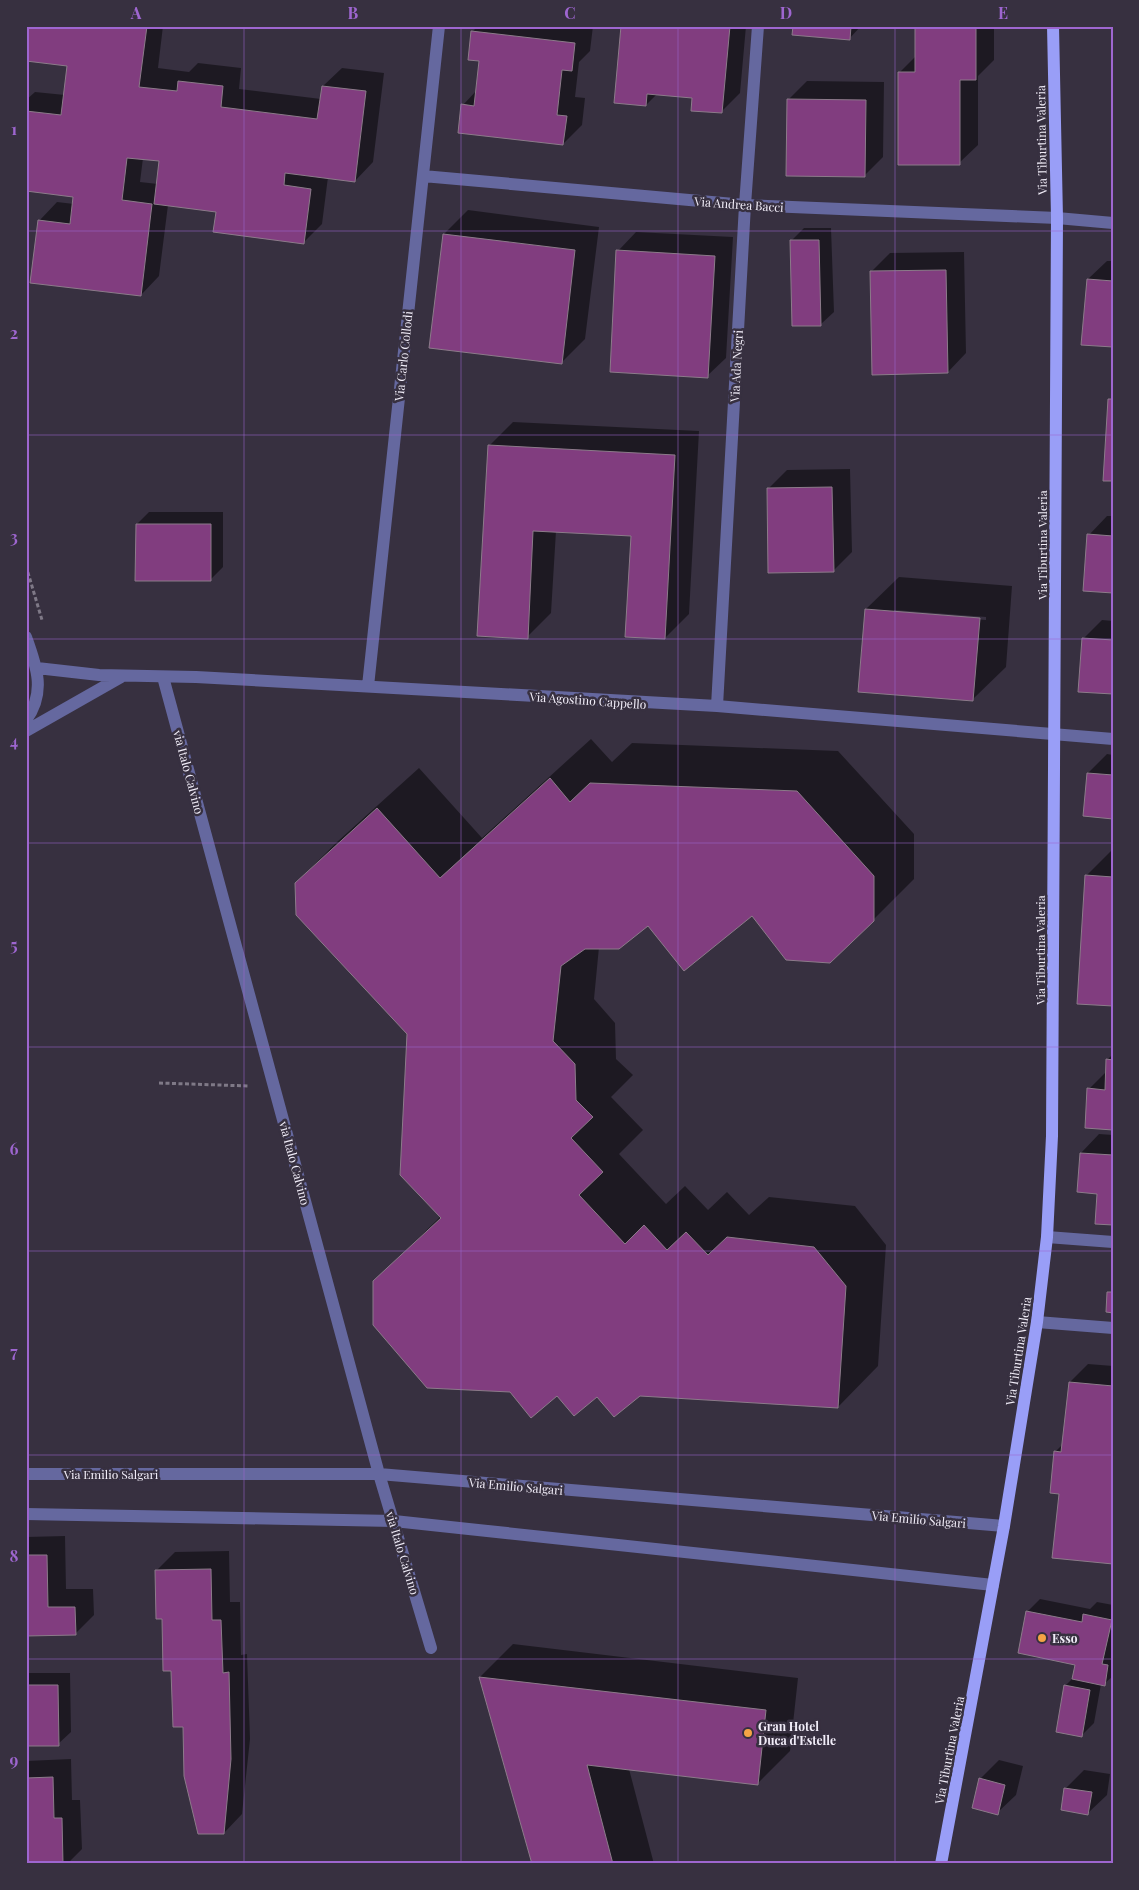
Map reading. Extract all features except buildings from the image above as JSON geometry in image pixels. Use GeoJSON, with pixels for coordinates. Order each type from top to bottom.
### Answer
{"type":"FeatureCollection","features":[{"type":"Feature","properties":{"kind":"main road","name":"Via Tiburtina Valeria"},"geometry":{"type":"LineString","coordinates":[[941,1864],[1004,1526],[1038,1322],[1048,1236],[1052,1136],[1055,736],[1057,218],[1053,26]]}},
{"type":"Feature","properties":{"kind":"street","name":"Via Carlo Collodi"},"geometry":{"type":"LineString","coordinates":[[368,686],[439,26]]}},
{"type":"Feature","properties":{"kind":"street","name":"Via Ada Negri"},"geometry":{"type":"LineString","coordinates":[[717,706],[745,205],[758,26]]}},
{"type":"Feature","properties":{"kind":"street","name":"Via Andrea Bacci"},"geometry":{"type":"LineString","coordinates":[[423,176],[745,205],[1057,218],[1113,223]]}},
{"type":"Feature","properties":{"kind":"street"},"geometry":{"type":"LineString","coordinates":[[26,638],[37,668],[38,694],[34,710],[26,720]]}},
{"type":"Feature","properties":{"kind":"street","name":"Via Agostino Cappello"},"geometry":{"type":"LineString","coordinates":[[37,668],[121,677],[163,677],[368,686],[717,706],[1055,736],[1113,739]]}},
{"type":"Feature","properties":{"kind":"street"},"geometry":{"type":"LineString","coordinates":[[26,731],[121,677]]}},
{"type":"Feature","properties":{"kind":"street","name":"via Italo Calvino"},"geometry":{"type":"LineString","coordinates":[[163,677],[379,1474],[432,1648]]}},
{"type":"Feature","properties":{"kind":"street"},"geometry":{"type":"LineString","coordinates":[[1048,1236],[1113,1242]]}},
{"type":"Feature","properties":{"kind":"street"},"geometry":{"type":"LineString","coordinates":[[1038,1322],[1113,1328]]}},
{"type":"Feature","properties":{"kind":"street","name":"Via Emilio Salgari"},"geometry":{"type":"LineString","coordinates":[[26,1474],[379,1474],[1004,1526]]}},
{"type":"Feature","properties":{"kind":"street"},"geometry":{"type":"LineString","coordinates":[[26,1514],[394,1522],[993,1585]]}},
{"type":"Feature","properties":{"kind":"path"},"geometry":{"type":"LineString","coordinates":[[160,1083],[274,1087]]}},
{"type":"Feature","properties":{"kind":"place","name":"Esso"},"geometry":{"type":"Point","coordinates":[1042,1638]}},
{"type":"Feature","properties":{"kind":"place","name":"Gran Hotel Duca d'Estelle"},"geometry":{"type":"Point","coordinates":[748,1733]}}]}
